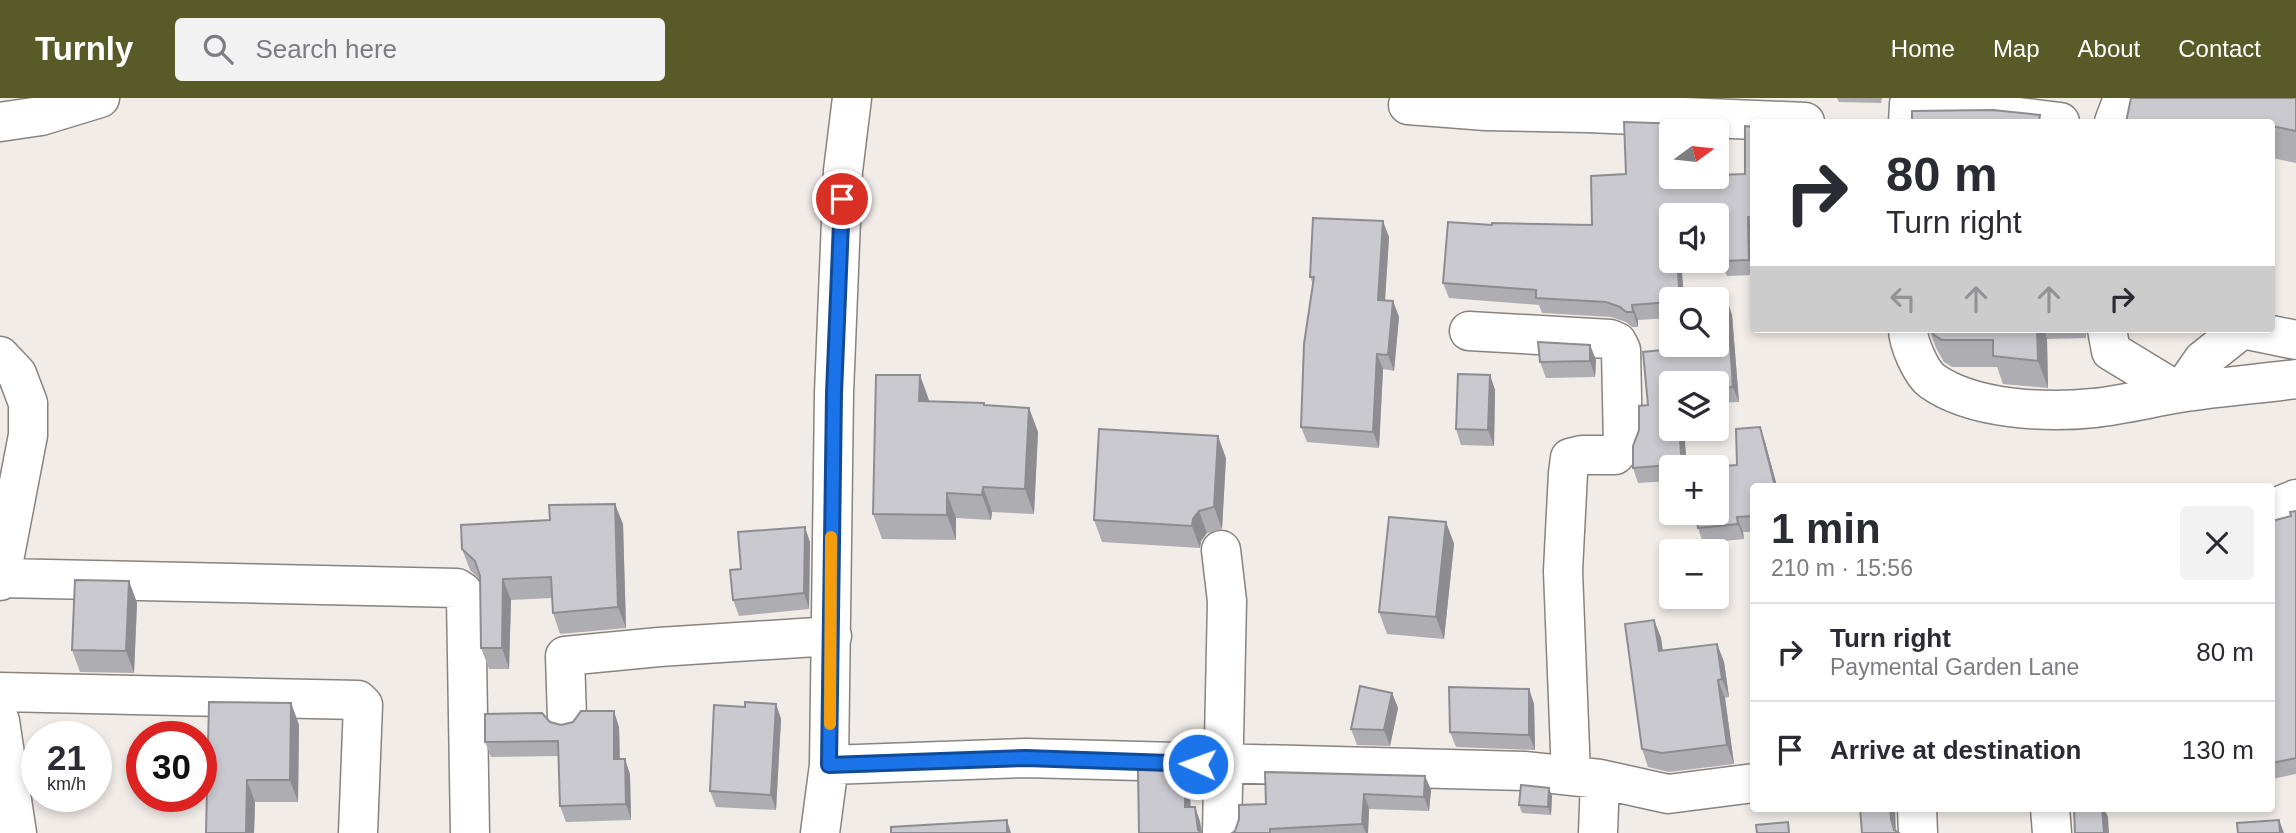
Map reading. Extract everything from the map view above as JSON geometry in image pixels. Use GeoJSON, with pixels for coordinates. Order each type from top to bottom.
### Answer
{"type":"FeatureCollection","features":[{"type":"Feature","properties":{"kind":"street"},"geometry":{"type":"LineString","coordinates":[[0,122],[41,116],[100,98]]}},
{"type":"Feature","properties":{"kind":"street"},"geometry":{"type":"LineString","coordinates":[[820,833],[829,765],[834,393],[843,171],[852,98]]}},
{"type":"Feature","properties":{"kind":"street"},"geometry":{"type":"LineString","coordinates":[[2115,119],[2123,98]]}},
{"type":"Feature","properties":{"kind":"street"},"geometry":{"type":"LineString","coordinates":[[1908,119],[1909,104],[2035,119]]}},
{"type":"Feature","properties":{"kind":"street"},"geometry":{"type":"LineString","coordinates":[[1408,105],[1486,111],[1750,120]]}},
{"type":"Feature","properties":{"kind":"street"},"geometry":{"type":"LineString","coordinates":[[1469,331],[1610,339],[1617,342],[1621,350],[1623,446],[1615,455],[1582,455],[1570,458],[1563,571],[1586,777],[1598,833]]}},
{"type":"Feature","properties":{"kind":"street"},"geometry":{"type":"LineString","coordinates":[[1909,333],[1916,358],[1931,380],[1966,397],[2019,409],[2093,408],[2180,393],[2296,379]]}},
{"type":"Feature","properties":{"kind":"street"},"geometry":{"type":"LineString","coordinates":[[2108,333],[2111,351],[2180,393]]}},
{"type":"Feature","properties":{"kind":"street"},"geometry":{"type":"LineString","coordinates":[[2180,393],[2203,360],[2237,333]]}},
{"type":"Feature","properties":{"kind":"street"},"geometry":{"type":"LineString","coordinates":[[2262,333],[2296,340]]}},
{"type":"Feature","properties":{"kind":"street"},"geometry":{"type":"LineString","coordinates":[[0,356],[17,374],[28,403],[28,435],[0,580],[457,588],[463,592],[466,598],[470,833]]}},
{"type":"Feature","properties":{"kind":"street"},"geometry":{"type":"LineString","coordinates":[[2275,508],[2296,499]]}},
{"type":"Feature","properties":{"kind":"street"},"geometry":{"type":"LineString","coordinates":[[1221,550],[1227,601],[1222,833]]}},
{"type":"Feature","properties":{"kind":"street"},"geometry":{"type":"LineString","coordinates":[[567,719],[565,656],[659,646],[832,636]]}},
{"type":"Feature","properties":{"kind":"street"},"geometry":{"type":"LineString","coordinates":[[0,692],[358,700],[363,705],[358,833]]}},
{"type":"Feature","properties":{"kind":"street"},"geometry":{"type":"LineString","coordinates":[[0,727],[17,833]]}},
{"type":"Feature","properties":{"kind":"street"},"geometry":{"type":"LineString","coordinates":[[829,765],[1026,758],[1524,771],[1586,777],[1668,794],[1750,784]]}},
{"type":"Feature","properties":{"kind":"street"},"geometry":{"type":"LineString","coordinates":[[1917,812],[1918,833]]}},
{"type":"Feature","properties":{"kind":"street"},"geometry":{"type":"LineString","coordinates":[[2050,812],[2052,833]]}},
{"type":"Feature","properties":{"kind":"building"},"geometry":{"type":"Polygon","coordinates":[[[2131,98],[2296,98],[2296,131],[2275,127],[2275,119],[2127,119],[2131,98]]]}},
{"type":"Feature","properties":{"kind":"building"},"geometry":{"type":"Polygon","coordinates":[[[1993,110],[2040,115],[2039,119],[1912,119],[1912,111],[1993,110]]]}},
{"type":"Feature","properties":{"kind":"building"},"geometry":{"type":"Polygon","coordinates":[[[1624,122],[1659,123],[1659,189],[1729,189],[1729,175],[1745,174],[1745,126],[1750,127],[1749,260],[1729,261],[1729,203],[1659,203],[1659,273],[1678,273],[1679,287],[1659,287],[1659,303],[1632,305],[1633,312],[1626,312],[1606,302],[1536,298],[1536,290],[1443,283],[1448,222],[1592,225],[1591,176],[1626,174],[1624,122]]]}},
{"type":"Feature","properties":{"kind":"building"},"geometry":{"type":"Polygon","coordinates":[[[1313,218],[1383,221],[1378,300],[1393,301],[1388,355],[1377,354],[1373,432],[1301,427],[1304,344],[1314,277],[1310,277],[1313,218]]]}},
{"type":"Feature","properties":{"kind":"building"},"geometry":{"type":"Polygon","coordinates":[[[1729,329],[1733,387],[1729,387],[1729,371],[1659,371],[1659,441],[1680,441],[1681,455],[1659,455],[1659,466],[1633,468],[1633,446],[1639,430],[1639,406],[1648,405],[1643,352],[1659,350],[1659,357],[1729,357],[1729,329]]]}},
{"type":"Feature","properties":{"kind":"building"},"geometry":{"type":"Polygon","coordinates":[[[1933,333],[2037,333],[2038,361],[1993,356],[1993,340],[1942,340],[1933,333]]]}},
{"type":"Feature","properties":{"kind":"building"},"geometry":{"type":"Polygon","coordinates":[[[1538,342],[1590,345],[1590,361],[1540,362],[1538,342]]]}},
{"type":"Feature","properties":{"kind":"building"},"geometry":{"type":"Polygon","coordinates":[[[1458,374],[1490,375],[1488,430],[1456,429],[1458,374]]]}},
{"type":"Feature","properties":{"kind":"building"},"geometry":{"type":"Polygon","coordinates":[[[876,375],[920,375],[919,401],[984,403],[1029,408],[1025,489],[983,487],[982,495],[947,493],[947,515],[873,514],[876,375]]]}},
{"type":"Feature","properties":{"kind":"building"},"geometry":{"type":"Polygon","coordinates":[[[1760,427],[1774,483],[1750,483],[1750,516],[1737,517],[1738,524],[1729,525],[1729,466],[1737,465],[1736,429],[1760,427]]]}},
{"type":"Feature","properties":{"kind":"building"},"geometry":{"type":"Polygon","coordinates":[[[1099,429],[1218,436],[1214,507],[1199,511],[1192,526],[1094,520],[1099,429]]]}},
{"type":"Feature","properties":{"kind":"building"},"geometry":{"type":"Polygon","coordinates":[[[615,504],[618,607],[553,613],[551,577],[503,579],[502,648],[481,648],[480,576],[475,561],[462,549],[461,525],[550,520],[549,505],[615,504]]]}},
{"type":"Feature","properties":{"kind":"building"},"geometry":{"type":"Polygon","coordinates":[[[2296,511],[2296,758],[2275,762],[2275,520],[2291,516],[2290,512],[2296,511]]]}},
{"type":"Feature","properties":{"kind":"building"},"geometry":{"type":"Polygon","coordinates":[[[1389,517],[1446,522],[1436,617],[1379,612],[1389,517]]]}},
{"type":"Feature","properties":{"kind":"building"},"geometry":{"type":"Polygon","coordinates":[[[1698,525],[1728,525],[1698,528],[1698,525]]]}},
{"type":"Feature","properties":{"kind":"building"},"geometry":{"type":"Polygon","coordinates":[[[805,527],[804,593],[733,600],[730,570],[741,569],[738,532],[805,527]]]}},
{"type":"Feature","properties":{"kind":"building"},"geometry":{"type":"Polygon","coordinates":[[[75,580],[129,581],[126,651],[72,650],[75,580]]]}},
{"type":"Feature","properties":{"kind":"building"},"geometry":{"type":"Polygon","coordinates":[[[1654,620],[1659,651],[1717,644],[1722,679],[1718,680],[1727,745],[1662,753],[1642,749],[1625,624],[1654,620]]]}},
{"type":"Feature","properties":{"kind":"building"},"geometry":{"type":"Polygon","coordinates":[[[1360,686],[1392,693],[1384,730],[1351,729],[1360,686]]]}},
{"type":"Feature","properties":{"kind":"building"},"geometry":{"type":"Polygon","coordinates":[[[1449,687],[1529,689],[1529,735],[1450,732],[1449,687]]]}},
{"type":"Feature","properties":{"kind":"building"},"geometry":{"type":"Polygon","coordinates":[[[209,702],[291,703],[290,780],[247,780],[246,833],[206,833],[206,812],[217,812],[217,721],[209,721],[209,702]]]}},
{"type":"Feature","properties":{"kind":"building"},"geometry":{"type":"Polygon","coordinates":[[[745,702],[776,704],[771,795],[710,791],[714,705],[745,707],[745,702]]]}},
{"type":"Feature","properties":{"kind":"building"},"geometry":{"type":"Polygon","coordinates":[[[581,711],[614,711],[614,759],[625,759],[626,804],[560,806],[558,741],[485,742],[485,714],[542,713],[550,722],[561,725],[573,722],[581,711]]]}},
{"type":"Feature","properties":{"kind":"building"},"geometry":{"type":"Polygon","coordinates":[[[1138,769],[1185,770],[1185,807],[1195,807],[1198,830],[1201,833],[1139,833],[1138,769]]]}},
{"type":"Feature","properties":{"kind":"building"},"geometry":{"type":"Polygon","coordinates":[[[1265,772],[1425,776],[1424,797],[1364,794],[1362,824],[1270,829],[1270,833],[1232,833],[1239,819],[1239,805],[1266,804],[1265,772]]]}},
{"type":"Feature","properties":{"kind":"building"},"geometry":{"type":"Polygon","coordinates":[[[1521,785],[1549,788],[1548,807],[1519,805],[1521,785]]]}},
{"type":"Feature","properties":{"kind":"building"},"geometry":{"type":"Polygon","coordinates":[[[1860,812],[1890,812],[1894,830],[1899,833],[1862,833],[1860,812]]]}},
{"type":"Feature","properties":{"kind":"building"},"geometry":{"type":"Polygon","coordinates":[[[2074,812],[2102,812],[2104,833],[2075,833],[2074,812]]]}},
{"type":"Feature","properties":{"kind":"building"},"geometry":{"type":"Polygon","coordinates":[[[1007,820],[1007,833],[891,833],[891,827],[1007,820]]]}},
{"type":"Feature","properties":{"kind":"building"},"geometry":{"type":"Polygon","coordinates":[[[2279,820],[2280,833],[2238,833],[2237,823],[2279,820]]]}},
{"type":"Feature","properties":{"kind":"building"},"geometry":{"type":"Polygon","coordinates":[[[1788,822],[1789,833],[1757,833],[1756,825],[1788,822]]]}},
{"type":"Feature","properties":{"kind":"slow traffic"},"geometry":{"type":"LineString","coordinates":[[830,724],[831,537]]}},
{"type":"Feature","properties":{"kind":"route"},"geometry":{"type":"LineString","coordinates":[[842,199],[834,393],[829,765],[1026,758],[1198,764]]}}]}
